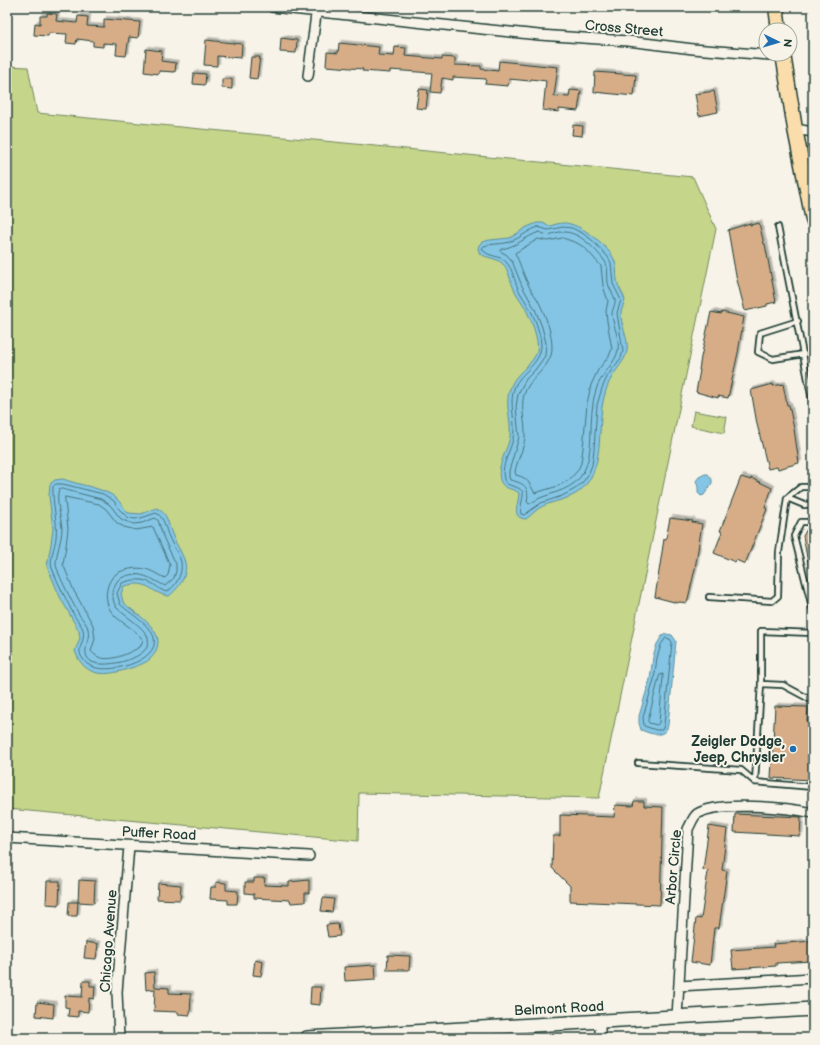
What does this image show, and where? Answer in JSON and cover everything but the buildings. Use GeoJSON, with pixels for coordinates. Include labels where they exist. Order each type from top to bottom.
{"type":"FeatureCollection","features":[{"type":"Feature","properties":{"kind":"main road"},"geometry":{"type":"LineString","coordinates":[[776,7],[778,22]]}},
{"type":"Feature","properties":{"kind":"main road"},"geometry":{"type":"LineString","coordinates":[[784,62],[795,130],[813,220]]}},
{"type":"Feature","properties":{"kind":"main road","name":"Belmont Road"},"geometry":{"type":"LineString","coordinates":[[307,1038],[813,1009]]}},
{"type":"Feature","properties":{"kind":"street","name":"Cross Street"},"geometry":{"type":"LineString","coordinates":[[272,7],[317,9],[539,35],[628,41],[692,49],[758,53]]}},
{"type":"Feature","properties":{"kind":"street"},"geometry":{"type":"LineString","coordinates":[[308,76],[317,9]]}},
{"type":"Feature","properties":{"kind":"street"},"geometry":{"type":"LineString","coordinates":[[795,130],[813,132]]}},
{"type":"Feature","properties":{"kind":"street","name":"Arbor Circle"},"geometry":{"type":"LineString","coordinates":[[677,1017],[688,829],[696,815],[704,810],[722,806],[798,810],[813,813]]}},
{"type":"Feature","properties":{"kind":"street","name":"Puffer Road"},"geometry":{"type":"LineString","coordinates":[[7,838],[309,856]]}},
{"type":"Feature","properties":{"kind":"street","name":"Chicago Avenue"},"geometry":{"type":"LineString","coordinates":[[119,1038],[117,992],[129,846]]}},
{"type":"Feature","properties":{"kind":"street"},"geometry":{"type":"LineString","coordinates":[[679,986],[813,978]]}},
{"type":"Feature","properties":{"kind":"street"},"geometry":{"type":"LineString","coordinates":[[600,1022],[600,1038]]}},
{"type":"Feature","properties":{"kind":"lane"},"geometry":{"type":"LineString","coordinates":[[778,227],[798,321],[813,405]]}},
{"type":"Feature","properties":{"kind":"lane"},"geometry":{"type":"LineString","coordinates":[[798,321],[760,333],[758,352],[773,359],[804,354]]}},
{"type":"Feature","properties":{"kind":"lane"},"geometry":{"type":"LineString","coordinates":[[709,597],[772,601],[778,596],[779,552],[787,498],[801,487],[813,487]]}},
{"type":"Feature","properties":{"kind":"lane"},"geometry":{"type":"LineString","coordinates":[[787,498],[804,505],[813,504]]}},
{"type":"Feature","properties":{"kind":"lane"},"geometry":{"type":"LineString","coordinates":[[813,522],[801,522],[794,536],[813,611]]}},
{"type":"Feature","properties":{"kind":"lane"},"geometry":{"type":"LineString","coordinates":[[755,782],[761,684],[761,631],[813,633]]}},
{"type":"Feature","properties":{"kind":"lane"},"geometry":{"type":"LineString","coordinates":[[761,684],[783,685],[813,701]]}},
{"type":"Feature","properties":{"kind":"lane"},"geometry":{"type":"LineString","coordinates":[[638,763],[741,770],[755,782],[813,786]]}},
{"type":"Feature","properties":{"kind":"green space"},"geometry":{"type":"Polygon","coordinates":[[[7,66],[28,67],[37,113],[693,177],[716,229],[599,798],[359,793],[358,841],[7,809],[7,66]]]}},
{"type":"Feature","properties":{"kind":"green space"},"geometry":{"type":"Polygon","coordinates":[[[694,411],[727,417],[724,433],[691,426],[694,411]]]}},
{"type":"Feature","properties":{"kind":"water"},"geometry":{"type":"Polygon","coordinates":[[[537,223],[552,226],[563,223],[577,227],[594,236],[612,256],[616,264],[619,288],[625,300],[621,317],[627,341],[627,351],[625,358],[607,387],[604,397],[599,449],[593,474],[577,493],[541,507],[526,519],[518,516],[517,513],[516,509],[519,493],[504,486],[499,475],[510,436],[508,396],[513,382],[533,359],[537,351],[537,340],[528,314],[515,291],[505,266],[498,260],[480,254],[478,249],[482,242],[510,238],[527,227],[537,223]]]}},
{"type":"Feature","properties":{"kind":"water"},"geometry":{"type":"Polygon","coordinates":[[[708,474],[712,480],[712,483],[704,495],[701,496],[698,493],[696,481],[699,477],[708,474]]]}},
{"type":"Feature","properties":{"kind":"water"},"geometry":{"type":"Polygon","coordinates":[[[63,479],[98,489],[111,495],[118,500],[128,513],[141,514],[157,508],[166,516],[173,537],[184,558],[186,567],[184,577],[169,596],[157,592],[145,585],[133,584],[124,586],[121,594],[123,602],[151,626],[157,636],[158,645],[152,657],[148,660],[122,671],[105,674],[98,673],[85,667],[79,660],[75,651],[80,638],[79,631],[60,597],[47,566],[53,529],[49,496],[50,484],[55,480],[63,479]]]}},
{"type":"Feature","properties":{"kind":"water"},"geometry":{"type":"Polygon","coordinates":[[[666,634],[672,635],[676,641],[668,725],[661,734],[653,734],[641,730],[639,716],[650,679],[653,657],[657,644],[662,636],[666,634]]]}},
{"type":"Feature","properties":{"kind":"place","name":"Zeigler Dodge, Jeep, Chrysler"},"geometry":{"type":"Point","coordinates":[793,749]}}]}
